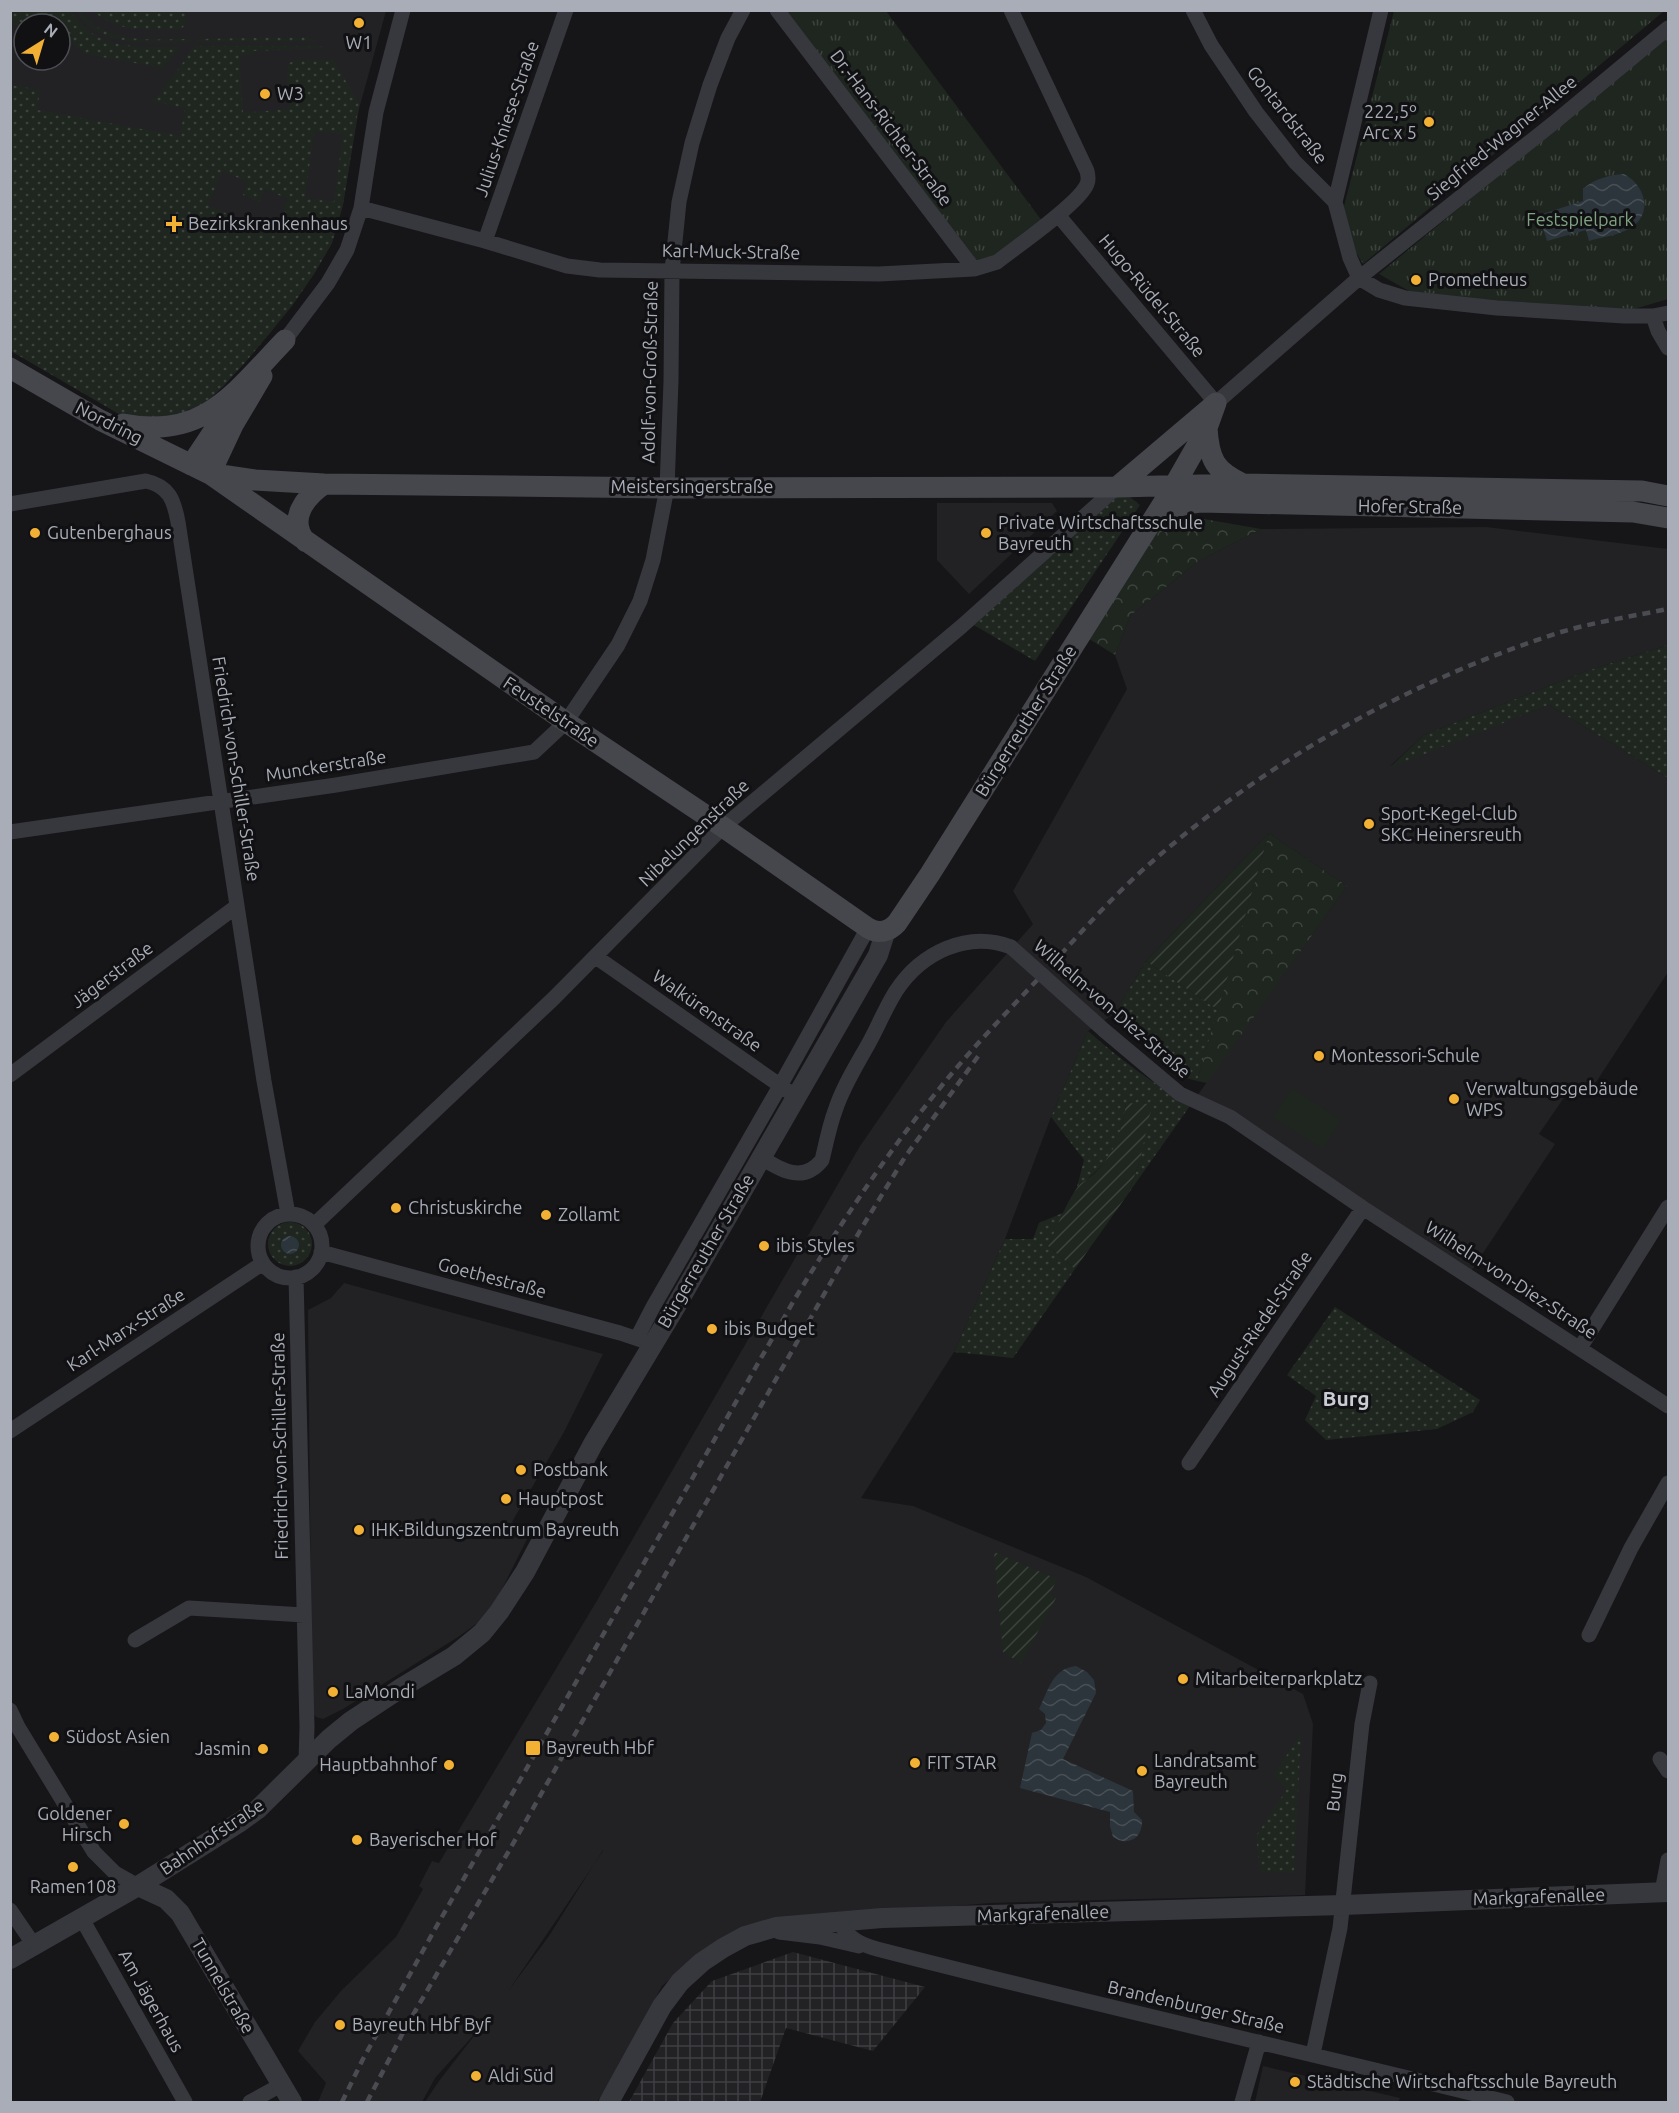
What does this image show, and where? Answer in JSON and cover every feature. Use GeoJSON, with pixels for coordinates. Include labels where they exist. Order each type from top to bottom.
{"type":"FeatureCollection","features":[{"type":"Feature","properties":{"kind":"main road"},"geometry":{"type":"LineString","coordinates":[[100,420],[141,428],[188,424],[219,405],[285,340]]}},
{"type":"Feature","properties":{"kind":"main road"},"geometry":{"type":"LineString","coordinates":[[201,469],[285,340]]}},
{"type":"Feature","properties":{"kind":"main road","name":"Nordring"},"geometry":{"type":"LineString","coordinates":[[10,368],[100,420],[201,469]]}},
{"type":"Feature","properties":{"kind":"main road"},"geometry":{"type":"LineString","coordinates":[[201,469],[249,377]]}},
{"type":"Feature","properties":{"kind":"main road"},"geometry":{"type":"LineString","coordinates":[[1117,487],[1216,403]]}},
{"type":"Feature","properties":{"kind":"main road","name":"Bürgerreuther Straße"},"geometry":{"type":"LineString","coordinates":[[884,927],[1155,518],[1207,428],[1216,403]]}},
{"type":"Feature","properties":{"kind":"main road"},"geometry":{"type":"LineString","coordinates":[[1207,428],[1211,458],[1228,477],[1243,484]]}},
{"type":"Feature","properties":{"kind":"main road"},"geometry":{"type":"LineString","coordinates":[[1175,437],[1187,450],[1188,462]]}},
{"type":"Feature","properties":{"kind":"main road","name":"Meistersingerstraße"},"geometry":{"type":"LineString","coordinates":[[201,469],[255,480],[324,484],[667,488],[1174,486]]}},
{"type":"Feature","properties":{"kind":"main road","name":"Feustelstraße"},"geometry":{"type":"LineString","coordinates":[[201,469],[566,722],[723,827],[884,927]]}},
{"type":"Feature","properties":{"kind":"main road"},"geometry":{"type":"LineString","coordinates":[[306,542],[299,526],[300,507],[312,492],[324,484]]}},
{"type":"Feature","properties":{"kind":"main road","name":"Hofer Straße"},"geometry":{"type":"LineString","coordinates":[[1174,486],[1243,484],[1641,492],[1668,496]]}},
{"type":"Feature","properties":{"kind":"main road","name":"Hofer Straße"},"geometry":{"type":"LineString","coordinates":[[1155,518],[1168,509],[1201,502],[1633,512],[1668,518]]}},
{"type":"Feature","properties":{"kind":"street"},"geometry":{"type":"LineString","coordinates":[[285,340],[328,283],[347,250],[361,208],[376,112],[403,10]]}},
{"type":"Feature","properties":{"kind":"street","name":"Julius-Kniese-Straße"},"geometry":{"type":"LineString","coordinates":[[485,241],[566,10]]}},
{"type":"Feature","properties":{"kind":"street","name":"Adolf-von-Groß-Straße"},"geometry":{"type":"LineString","coordinates":[[566,722],[618,645],[640,601],[653,560],[667,488],[672,271],[679,202],[692,143],[710,86],[728,38],[743,10]]}},
{"type":"Feature","properties":{"kind":"street","name":"Dr.-Hans-Richter-Straße"},"geometry":{"type":"LineString","coordinates":[[777,10],[974,269]]}},
{"type":"Feature","properties":{"kind":"street","name":"Karl-Muck-Straße"},"geometry":{"type":"LineString","coordinates":[[361,208],[485,241],[567,266],[600,270],[879,274],[974,269],[997,262],[1058,215],[1083,192],[1088,183],[1087,171],[1011,10]]}},
{"type":"Feature","properties":{"kind":"street","name":"Gontardstraße"},"geometry":{"type":"LineString","coordinates":[[1193,10],[1211,45],[1256,112],[1295,162],[1335,202]]}},
{"type":"Feature","properties":{"kind":"street"},"geometry":{"type":"LineString","coordinates":[[1381,10],[1335,202],[1350,258],[1359,278],[1379,290],[1405,298],[1497,308],[1624,316],[1661,314],[1661,337],[1668,348]]}},
{"type":"Feature","properties":{"kind":"street","name":"Siegfried-Wagner-Allee"},"geometry":{"type":"LineString","coordinates":[[1359,278],[1668,28]]}},
{"type":"Feature","properties":{"kind":"street","name":"Hugo-Rüdel-Straße"},"geometry":{"type":"LineString","coordinates":[[1058,215],[1216,403]]}},
{"type":"Feature","properties":{"kind":"street"},"geometry":{"type":"LineString","coordinates":[[1216,403],[1359,278]]}},
{"type":"Feature","properties":{"kind":"street","name":"Friedrich-von-Schiller-Straße"},"geometry":{"type":"LineString","coordinates":[[10,504],[139,482],[156,484],[169,492],[177,515],[264,1081],[288,1214]]}},
{"type":"Feature","properties":{"kind":"street","name":"Nibelungenstraße"},"geometry":{"type":"LineString","coordinates":[[314,1225],[596,957],[723,827],[962,626],[1117,487]]}},
{"type":"Feature","properties":{"kind":"street","name":"Munckerstraße"},"geometry":{"type":"LineString","coordinates":[[10,832],[336,785],[534,752],[566,722]]}},
{"type":"Feature","properties":{"kind":"street","name":"Jägerstraße"},"geometry":{"type":"LineString","coordinates":[[10,1075],[237,906]]}},
{"type":"Feature","properties":{"kind":"street","name":"Bürgerreuther Straße"},"geometry":{"type":"LineString","coordinates":[[645,1341],[653,1306],[788,1091],[878,955],[884,927]]}},
{"type":"Feature","properties":{"kind":"street","name":"Wilhelm-von-Diez-Straße"},"geometry":{"type":"LineString","coordinates":[[760,1157],[788,1172],[806,1173],[817,1166],[822,1160],[840,1098],[896,990],[936,952],[969,941],[985,940],[1011,947],[1180,1094],[1230,1117],[1363,1208],[1668,1406]]}},
{"type":"Feature","properties":{"kind":"street","name":"Walkürenstraße"},"geometry":{"type":"LineString","coordinates":[[596,957],[788,1091]]}},
{"type":"Feature","properties":{"kind":"street","name":"Bürgerreuther Straße"},"geometry":{"type":"LineString","coordinates":[[525,1572],[645,1341],[760,1157],[788,1091]]}},
{"type":"Feature","properties":{"kind":"street"},"geometry":{"type":"LineString","coordinates":[[1580,1348],[1668,1207]]}},
{"type":"Feature","properties":{"kind":"street","name":"August-Riedel-Straße"},"geometry":{"type":"LineString","coordinates":[[1189,1463],[1363,1208]]}},
{"type":"Feature","properties":{"kind":"street"},"geometry":{"type":"LineString","coordinates":[[288,1214],[304,1217],[314,1225],[320,1236],[321,1252],[314,1267],[307,1273],[296,1277],[283,1277],[275,1274],[263,1263],[258,1248],[261,1231],[272,1219],[288,1214]]}},
{"type":"Feature","properties":{"kind":"street","name":"Goethestraße"},"geometry":{"type":"LineString","coordinates":[[321,1252],[645,1341]]}},
{"type":"Feature","properties":{"kind":"street","name":"Karl-Marx-Straße"},"geometry":{"type":"LineString","coordinates":[[10,1431],[263,1263]]}},
{"type":"Feature","properties":{"kind":"street","name":"Friedrich-von-Schiller-Straße"},"geometry":{"type":"LineString","coordinates":[[296,1277],[306,1761]]}},
{"type":"Feature","properties":{"kind":"street"},"geometry":{"type":"LineString","coordinates":[[1589,1635],[1631,1548],[1668,1483]]}},
{"type":"Feature","properties":{"kind":"street","name":"Bahnhofstraße"},"geometry":{"type":"LineString","coordinates":[[10,1959],[138,1886],[258,1809],[306,1761],[351,1721],[454,1656],[482,1633],[525,1572]]}},
{"type":"Feature","properties":{"kind":"street"},"geometry":{"type":"LineString","coordinates":[[135,1640],[189,1608],[304,1615]]}},
{"type":"Feature","properties":{"kind":"street","name":"Burg"},"geometry":{"type":"LineString","coordinates":[[1343,1905],[1362,1724],[1370,1683]]}},
{"type":"Feature","properties":{"kind":"street"},"geometry":{"type":"LineString","coordinates":[[10,1710],[14,1729],[94,1852],[115,1873],[138,1886]]}},
{"type":"Feature","properties":{"kind":"street","name":"Markgrafenallee"},"geometry":{"type":"LineString","coordinates":[[753,1933],[776,1927],[882,1918],[1343,1905],[1665,1892],[1668,1860]]}},
{"type":"Feature","properties":{"kind":"street","name":"Tunnelstraße"},"geometry":{"type":"LineString","coordinates":[[138,1886],[166,1899],[180,1913],[292,2103]]}},
{"type":"Feature","properties":{"kind":"street"},"geometry":{"type":"LineString","coordinates":[[1313,2054],[1343,1905]]}},
{"type":"Feature","properties":{"kind":"street"},"geometry":{"type":"LineString","coordinates":[[10,1910],[34,1945]]}},
{"type":"Feature","properties":{"kind":"street","name":"Am Jägerhaus"},"geometry":{"type":"LineString","coordinates":[[82,1919],[185,2103]]}},
{"type":"Feature","properties":{"kind":"street","name":"Brandenburger Straße"},"geometry":{"type":"LineString","coordinates":[[838,1922],[855,1941],[877,1949]]}},
{"type":"Feature","properties":{"kind":"street"},"geometry":{"type":"LineString","coordinates":[[609,2103],[672,1992],[702,1962],[753,1933]]}},
{"type":"Feature","properties":{"kind":"street","name":"Brandenburger Straße"},"geometry":{"type":"LineString","coordinates":[[753,1933],[820,1937],[877,1949],[1028,1988],[1313,2054],[1507,2103]]}},
{"type":"Feature","properties":{"kind":"street"},"geometry":{"type":"LineString","coordinates":[[1242,2103],[1258,2042]]}},
{"type":"Feature","properties":{"kind":"street"},"geometry":{"type":"LineString","coordinates":[[250,2103],[281,2085]]}},
{"type":"Feature","properties":{"kind":"shaded area","name":"Bezirkskrankenhaus"},"geometry":{"type":"Polygon","coordinates":[[[11,11],[386,11],[359,109],[343,205],[332,243],[314,274],[271,332],[223,387],[201,406],[187,410],[185,413],[126,418],[11,351],[11,11]]]}},
{"type":"Feature","properties":{"kind":"shaded area","name":"Private Wirtschaftsschule Bayreuth"},"geometry":{"type":"Polygon","coordinates":[[[937,503],[1052,503],[1057,511],[969,594],[937,560],[937,503]]]}},
{"type":"Feature","properties":{"kind":"shaded area"},"geometry":{"type":"Polygon","coordinates":[[[1486,527],[1668,549],[1668,645],[1587,671],[1424,735],[1390,766],[1549,705],[1668,778],[1668,972],[1587,1096],[1572,1086],[1539,1134],[1555,1144],[1468,1276],[1229,1120],[1192,1103],[1347,886],[1269,833],[1146,961],[1114,1014],[1088,1031],[1051,1117],[1005,1239],[954,1352],[861,1498],[913,1506],[1086,1577],[1303,1694],[1313,1724],[1305,1895],[990,1903],[777,1921],[703,1951],[662,1986],[617,2071],[597,2102],[425,2102],[481,2027],[435,2078],[422,2102],[318,2102],[326,2083],[298,2051],[315,2022],[341,1991],[396,1937],[423,1889],[419,1886],[432,1861],[439,1863],[595,1604],[860,1146],[946,1022],[1033,924],[1013,891],[1127,689],[1115,655],[1130,616],[1197,562],[1261,529],[1486,527]],[[594,1864],[509,1990],[549,1936],[594,1864]]]}},
{"type":"Feature","properties":{"kind":"shaded area"},"geometry":{"type":"Polygon","coordinates":[[[344,1283],[603,1354],[564,1432],[512,1522],[530,1533],[493,1607],[482,1620],[458,1637],[343,1709],[323,1719],[316,1717],[312,1712],[308,1310],[331,1298],[344,1283]]]}},
{"type":"Feature","properties":{"kind":"shaded area"},"geometry":{"type":"Polygon","coordinates":[[[793,1952],[925,1987],[873,2051],[786,2028],[760,2102],[629,2102],[673,2023],[712,1981],[793,1952]]]}},
{"type":"Feature","properties":{"kind":"shaded area","name":"Städtische Wirtschaftsschule Bayreuth"},"geometry":{"type":"Polygon","coordinates":[[[1263,2066],[1400,2098],[1398,2102],[1255,2102],[1263,2066]]]}},
{"type":"Feature","properties":{"kind":"green space"},"geometry":{"type":"Polygon","coordinates":[[[10,11],[72,12],[12,12],[11,24],[10,11]]]}},
{"type":"Feature","properties":{"kind":"green space"},"geometry":{"type":"Polygon","coordinates":[[[76,11],[80,11],[103,30],[116,35],[146,39],[191,39],[189,42],[143,42],[112,38],[86,23],[76,11]]]}},
{"type":"Feature","properties":{"kind":"green space"},"geometry":{"type":"Polygon","coordinates":[[[93,11],[185,11],[185,25],[181,29],[135,29],[114,24],[93,11]]]}},
{"type":"Feature","properties":{"kind":"green space"},"geometry":{"type":"Polygon","coordinates":[[[778,11],[886,11],[1045,225],[974,269],[778,11]]]}},
{"type":"Feature","properties":{"kind":"green space"},"geometry":{"type":"Polygon","coordinates":[[[1394,11],[1664,11],[1363,264],[1347,238],[1342,214],[1394,11]]]}},
{"type":"Feature","properties":{"kind":"green space"},"geometry":{"type":"Polygon","coordinates":[[[72,12],[92,34],[105,40],[134,46],[180,47],[162,68],[86,54],[72,43],[72,12]]]}},
{"type":"Feature","properties":{"kind":"green space","name":"Festspielpark"},"geometry":{"type":"Polygon","coordinates":[[[1668,36],[1668,299],[1634,309],[1536,306],[1409,291],[1379,274],[1668,36]]]}},
{"type":"Feature","properties":{"kind":"green space"},"geometry":{"type":"Polygon","coordinates":[[[306,37],[316,41],[194,42],[199,39],[306,37]]]}},
{"type":"Feature","properties":{"kind":"green space","name":"Bezirkskrankenhaus"},"geometry":{"type":"Polygon","coordinates":[[[195,46],[321,46],[325,48],[253,51],[253,54],[239,56],[243,113],[289,109],[288,64],[295,60],[333,60],[359,103],[343,205],[332,243],[292,306],[244,364],[211,398],[201,406],[187,410],[185,418],[126,418],[11,351],[11,85],[40,90],[37,110],[180,136],[185,108],[151,101],[161,93],[195,46]],[[314,131],[305,198],[334,202],[343,134],[314,131]],[[222,171],[208,205],[234,217],[231,224],[247,231],[251,223],[274,233],[288,199],[265,189],[259,202],[243,195],[248,182],[222,171]]]}},
{"type":"Feature","properties":{"kind":"green space"},"geometry":{"type":"Polygon","coordinates":[[[1120,489],[1140,505],[1035,661],[974,625],[1120,489]]]}},
{"type":"Feature","properties":{"kind":"green space"},"geometry":{"type":"Polygon","coordinates":[[[1187,516],[1261,529],[1197,562],[1130,616],[1115,655],[1086,637],[1152,532],[1187,516]]]}},
{"type":"Feature","properties":{"kind":"green space"},"geometry":{"type":"Polygon","coordinates":[[[1668,645],[1668,778],[1549,705],[1389,768],[1424,735],[1587,671],[1668,645]]]}},
{"type":"Feature","properties":{"kind":"green space"},"geometry":{"type":"Polygon","coordinates":[[[1269,833],[1347,886],[1207,1083],[1197,1081],[1269,833]]]}},
{"type":"Feature","properties":{"kind":"green space"},"geometry":{"type":"Polygon","coordinates":[[[1269,833],[1218,1010],[1146,961],[1269,833]]]}},
{"type":"Feature","properties":{"kind":"green space"},"geometry":{"type":"Polygon","coordinates":[[[1146,961],[1218,1010],[1197,1081],[1183,1077],[1114,1014],[1146,961]]]}},
{"type":"Feature","properties":{"kind":"green space"},"geometry":{"type":"Polygon","coordinates":[[[1088,1031],[1112,1052],[1164,1089],[1192,1103],[1128,1194],[1140,1160],[1126,1103],[1121,1130],[1112,1151],[1106,1161],[1077,1187],[1084,1160],[1051,1117],[1088,1031]]]}},
{"type":"Feature","properties":{"kind":"green space"},"geometry":{"type":"Polygon","coordinates":[[[1292,1088],[1341,1120],[1323,1149],[1273,1117],[1292,1088]]]}},
{"type":"Feature","properties":{"kind":"green space"},"geometry":{"type":"Polygon","coordinates":[[[1126,1103],[1152,1104],[1140,1160],[1128,1194],[1075,1269],[1048,1246],[1077,1188],[1095,1173],[1113,1149],[1120,1132],[1126,1103]]]}},
{"type":"Feature","properties":{"kind":"green space"},"geometry":{"type":"Polygon","coordinates":[[[1065,1212],[1048,1246],[1075,1269],[1013,1358],[954,1352],[1005,1239],[1033,1239],[1039,1223],[1065,1212]]]}},
{"type":"Feature","properties":{"kind":"green space"},"geometry":{"type":"Polygon","coordinates":[[[290,1222],[305,1229],[312,1244],[305,1259],[290,1266],[275,1259],[268,1244],[275,1229],[290,1222]]]}},
{"type":"Feature","properties":{"kind":"green space"},"geometry":{"type":"Polygon","coordinates":[[[1335,1307],[1480,1400],[1473,1412],[1437,1429],[1326,1440],[1305,1420],[1316,1396],[1287,1375],[1335,1307]]]}},
{"type":"Feature","properties":{"kind":"green space"},"geometry":{"type":"Polygon","coordinates":[[[994,1552],[1057,1579],[1050,1594],[1056,1598],[1021,1663],[1003,1652],[994,1552]]]}},
{"type":"Feature","properties":{"kind":"green space"},"geometry":{"type":"Polygon","coordinates":[[[1301,1733],[1294,1873],[1260,1871],[1256,1836],[1287,1789],[1274,1775],[1301,1733]]]}},
{"type":"Feature","properties":{"kind":"water"},"geometry":{"type":"Polygon","coordinates":[[[1624,174],[1637,185],[1644,200],[1642,215],[1637,222],[1621,232],[1589,241],[1586,230],[1547,241],[1539,215],[1583,201],[1583,189],[1587,186],[1602,178],[1624,174]]]}},
{"type":"Feature","properties":{"kind":"water"},"geometry":{"type":"Polygon","coordinates":[[[290,1236],[296,1239],[299,1245],[296,1251],[290,1254],[284,1251],[281,1245],[284,1239],[290,1236]]]}},
{"type":"Feature","properties":{"kind":"water"},"geometry":{"type":"Polygon","coordinates":[[[1076,1666],[1087,1672],[1094,1680],[1096,1693],[1063,1759],[1133,1791],[1134,1812],[1142,1820],[1142,1826],[1137,1836],[1129,1841],[1113,1837],[1110,1812],[1020,1788],[1032,1733],[1041,1730],[1046,1723],[1045,1714],[1039,1709],[1049,1687],[1062,1671],[1076,1666]]]}},
{"type":"Feature","properties":{"kind":"railway"},"geometry":{"type":"LineString","coordinates":[[342,2102],[363,2059],[435,1929],[793,1302],[883,1163],[923,1109],[967,1056],[1096,916],[1139,873],[1200,823],[1296,755],[1398,698],[1506,651],[1574,628],[1668,609]]}},
{"type":"Feature","properties":{"kind":"railway"},"geometry":{"type":"LineString","coordinates":[[367,2102],[407,2025],[510,1849],[861,1229],[905,1157],[979,1055]]}},
{"type":"Feature","properties":{"kind":"place","name":"W1"},"geometry":{"type":"Point","coordinates":[359,23]}},
{"type":"Feature","properties":{"kind":"place","name":"W3"},"geometry":{"type":"Point","coordinates":[265,94]}},
{"type":"Feature","properties":{"kind":"place","name":"222,5º Arc x 5"},"geometry":{"type":"Point","coordinates":[1429,122]}},
{"type":"Feature","properties":{"kind":"place","name":"Bezirkskrankenhaus"},"geometry":{"type":"Point","coordinates":[174,224]}},
{"type":"Feature","properties":{"kind":"place","name":"Prometheus"},"geometry":{"type":"Point","coordinates":[1416,280]}},
{"type":"Feature","properties":{"kind":"place","name":"Gutenberghaus"},"geometry":{"type":"Point","coordinates":[35,533]}},
{"type":"Feature","properties":{"kind":"place","name":"Private Wirtschaftsschule Bayreuth"},"geometry":{"type":"Point","coordinates":[986,533]}},
{"type":"Feature","properties":{"kind":"place","name":"Sport-Kegel-Club SKC Heinersreuth"},"geometry":{"type":"Point","coordinates":[1369,824]}},
{"type":"Feature","properties":{"kind":"place","name":"Montessori-Schule"},"geometry":{"type":"Point","coordinates":[1319,1056]}},
{"type":"Feature","properties":{"kind":"place","name":"Verwaltungsgebäude WPS"},"geometry":{"type":"Point","coordinates":[1454,1099]}},
{"type":"Feature","properties":{"kind":"place","name":"Christuskirche"},"geometry":{"type":"Point","coordinates":[396,1208]}},
{"type":"Feature","properties":{"kind":"place","name":"Zollamt"},"geometry":{"type":"Point","coordinates":[546,1215]}},
{"type":"Feature","properties":{"kind":"place","name":"ibis Styles"},"geometry":{"type":"Point","coordinates":[764,1246]}},
{"type":"Feature","properties":{"kind":"place","name":"ibis Budget"},"geometry":{"type":"Point","coordinates":[712,1329]}},
{"type":"Feature","properties":{"kind":"place","name":"Postbank"},"geometry":{"type":"Point","coordinates":[521,1470]}},
{"type":"Feature","properties":{"kind":"place","name":"Hauptpost"},"geometry":{"type":"Point","coordinates":[506,1499]}},
{"type":"Feature","properties":{"kind":"place","name":"IHK-Bildungszentrum Bayreuth"},"geometry":{"type":"Point","coordinates":[359,1530]}},
{"type":"Feature","properties":{"kind":"place","name":"Mitarbeiterparkplatz"},"geometry":{"type":"Point","coordinates":[1183,1679]}},
{"type":"Feature","properties":{"kind":"place","name":"LaMondi"},"geometry":{"type":"Point","coordinates":[333,1692]}},
{"type":"Feature","properties":{"kind":"place","name":"Südost Asien"},"geometry":{"type":"Point","coordinates":[54,1737]}},
{"type":"Feature","properties":{"kind":"place","name":"Bayreuth Hbf"},"geometry":{"type":"Point","coordinates":[533,1748]}},
{"type":"Feature","properties":{"kind":"place","name":"Jasmin"},"geometry":{"type":"Point","coordinates":[263,1749]}},
{"type":"Feature","properties":{"kind":"place","name":"FIT STAR"},"geometry":{"type":"Point","coordinates":[915,1763]}},
{"type":"Feature","properties":{"kind":"place","name":"Hauptbahnhof"},"geometry":{"type":"Point","coordinates":[449,1765]}},
{"type":"Feature","properties":{"kind":"place","name":"Landratsamt Bayreuth"},"geometry":{"type":"Point","coordinates":[1142,1771]}},
{"type":"Feature","properties":{"kind":"place","name":"Goldener Hirsch"},"geometry":{"type":"Point","coordinates":[124,1824]}},
{"type":"Feature","properties":{"kind":"place","name":"Bayerischer Hof"},"geometry":{"type":"Point","coordinates":[357,1840]}},
{"type":"Feature","properties":{"kind":"place","name":"Ramen108"},"geometry":{"type":"Point","coordinates":[73,1867]}},
{"type":"Feature","properties":{"kind":"place","name":"Bayreuth Hbf Byf"},"geometry":{"type":"Point","coordinates":[340,2025]}},
{"type":"Feature","properties":{"kind":"place","name":"Aldi Süd"},"geometry":{"type":"Point","coordinates":[476,2076]}},
{"type":"Feature","properties":{"kind":"place","name":"Städtische Wirtschaftsschule Bayreuth"},"geometry":{"type":"Point","coordinates":[1295,2082]}},
{"type":"Feature","properties":{"kind":"district","name":"Burg"},"geometry":{"type":"Point","coordinates":[1346,1399]}}]}
